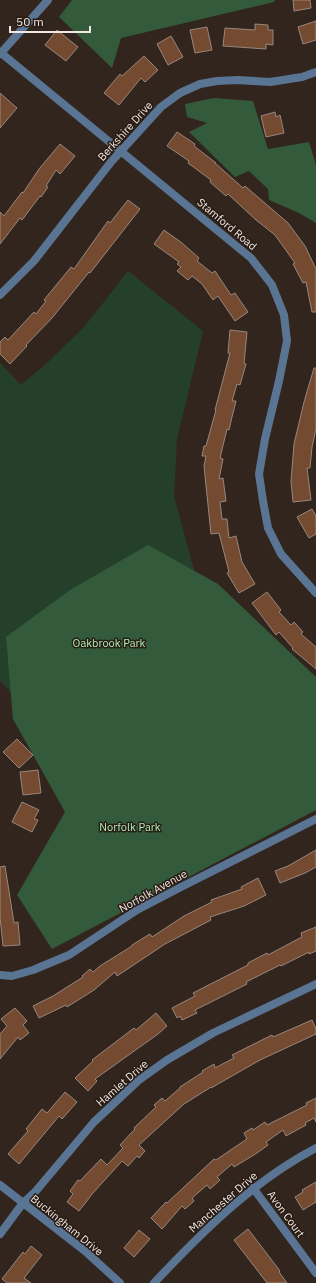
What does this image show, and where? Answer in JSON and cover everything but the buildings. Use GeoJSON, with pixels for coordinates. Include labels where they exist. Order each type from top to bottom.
{"type":"FeatureCollection","features":[{"type":"Feature","properties":{"kind":"street"},"geometry":{"type":"LineString","coordinates":[[0,53],[48,0]]}},
{"type":"Feature","properties":{"kind":"street","name":"Stamford Road"},"geometry":{"type":"LineString","coordinates":[[0,53],[121,152],[205,218],[251,258],[272,285],[284,315],[287,340],[265,439],[260,474],[263,501],[268,528],[280,554],[316,593]]}},
{"type":"Feature","properties":{"kind":"street","name":"Berkshire Drive"},"geometry":{"type":"LineString","coordinates":[[0,294],[34,261],[111,162],[161,107],[180,93],[200,84],[217,81],[238,80],[270,82],[302,77],[316,72]]}},
{"type":"Feature","properties":{"kind":"street","name":"Norfolk Avenue"},"geometry":{"type":"LineString","coordinates":[[0,975],[12,976],[33,970],[69,955],[137,910],[316,819]]}},
{"type":"Feature","properties":{"kind":"street","name":"Hamlet Drive"},"geometry":{"type":"LineString","coordinates":[[0,1234],[23,1203],[35,1192],[94,1122],[139,1080],[167,1060],[213,1033],[316,984]]}},
{"type":"Feature","properties":{"kind":"street","name":"Manchester Drive"},"geometry":{"type":"LineString","coordinates":[[154,1283],[219,1217],[254,1188],[288,1163],[316,1148]]}},
{"type":"Feature","properties":{"kind":"street","name":"Buckingham Drive"},"geometry":{"type":"LineString","coordinates":[[0,1185],[85,1251],[120,1283]]}},
{"type":"Feature","properties":{"kind":"street","name":"Avon Court"},"geometry":{"type":"LineString","coordinates":[[254,1188],[316,1273]]}},
{"type":"Feature","properties":{"kind":"green space"},"geometry":{"type":"Polygon","coordinates":[[[72,0],[275,0],[274,2],[121,38],[112,68],[59,17],[72,0]]]}},
{"type":"Feature","properties":{"kind":"green space"},"geometry":{"type":"Polygon","coordinates":[[[214,98],[253,101],[268,149],[309,142],[316,165],[316,223],[299,213],[269,200],[268,189],[249,171],[235,177],[189,132],[207,123],[187,117],[185,104],[214,98]]]}},
{"type":"Feature","properties":{"kind":"green space","name":"Oakbrook Park"},"geometry":{"type":"Polygon","coordinates":[[[128,271],[203,331],[177,439],[174,496],[198,585],[70,813],[12,694],[0,681],[0,363],[21,385],[46,364],[85,326],[128,271]]]}},
{"type":"Feature","properties":{"kind":"green space","name":"Norfolk Park"},"geometry":{"type":"Polygon","coordinates":[[[148,545],[218,584],[316,677],[316,810],[52,949],[17,895],[65,812],[13,719],[6,637],[70,590],[148,545]]]}}]}
